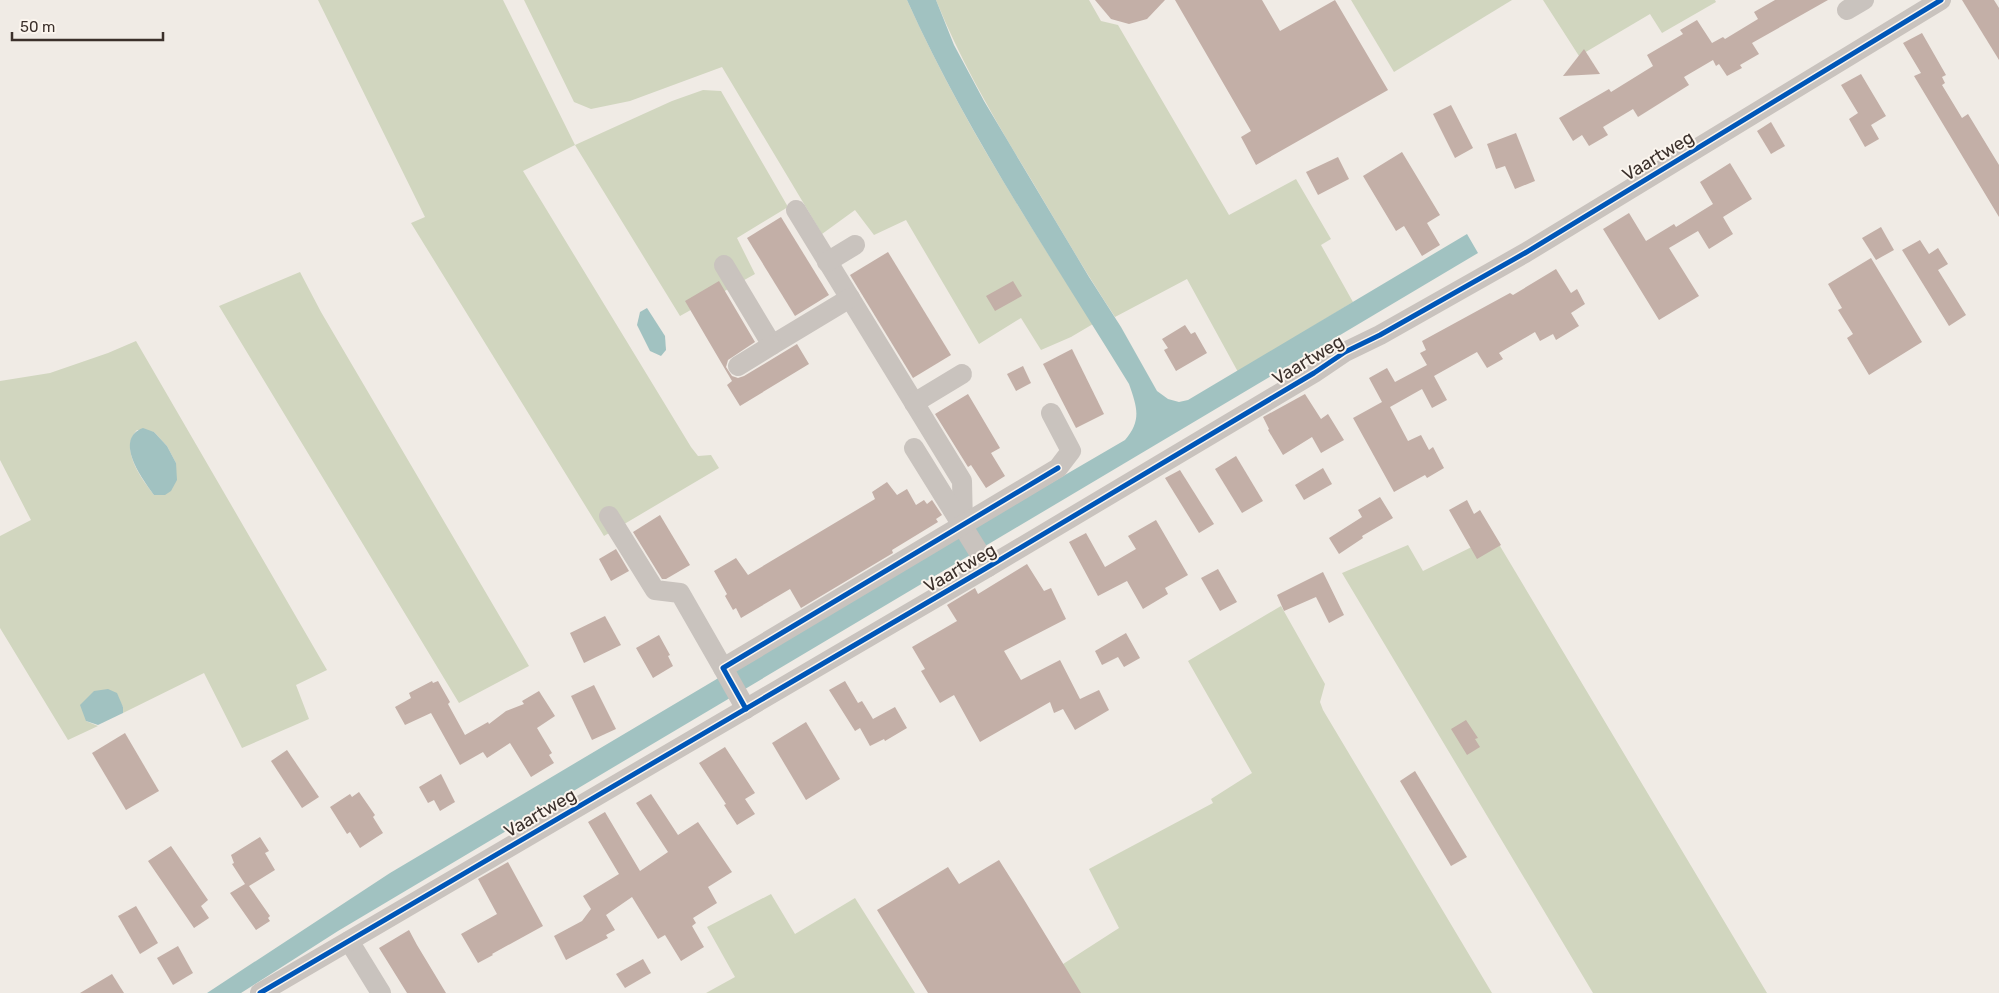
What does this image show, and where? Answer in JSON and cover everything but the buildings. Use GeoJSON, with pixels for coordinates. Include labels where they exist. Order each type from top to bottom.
{"type":"FeatureCollection","features":[{"type":"Feature","properties":{"kind":"street","name":"Vaartweg"},"geometry":{"type":"LineString","coordinates":[[260,993],[742,701],[988,567],[1314,373],[1345,352],[1380,335],[1525,254],[1936,1]]}},
{"type":"Feature","properties":{"kind":"street"},"geometry":{"type":"LineString","coordinates":[[796,210],[962,481],[970,538]]}},
{"type":"Feature","properties":{"kind":"street"},"geometry":{"type":"LineString","coordinates":[[827,262],[855,245]]}},
{"type":"Feature","properties":{"kind":"street"},"geometry":{"type":"LineString","coordinates":[[724,266],[772,345]]}},
{"type":"Feature","properties":{"kind":"street"},"geometry":{"type":"LineString","coordinates":[[738,366],[850,298]]}},
{"type":"Feature","properties":{"kind":"street"},"geometry":{"type":"LineString","coordinates":[[914,403],[962,374]]}},
{"type":"Feature","properties":{"kind":"street","name":"Vaartweg"},"geometry":{"type":"LineString","coordinates":[[724,671],[970,538],[1058,468],[1071,451],[1051,412]]}},
{"type":"Feature","properties":{"kind":"street"},"geometry":{"type":"LineString","coordinates":[[914,448],[970,538]]}},
{"type":"Feature","properties":{"kind":"street"},"geometry":{"type":"LineString","coordinates":[[609,516],[655,590],[680,593],[742,701]]}},
{"type":"Feature","properties":{"kind":"street","name":"Vaartweg"},"geometry":{"type":"LineString","coordinates":[[970,538],[988,567]]}},
{"type":"Feature","properties":{"kind":"street"},"geometry":{"type":"LineString","coordinates":[[348,941],[381,993]]}},
{"type":"Feature","properties":{"kind":"green space"},"geometry":{"type":"Polygon","coordinates":[[[318,0],[503,0],[575,145],[523,171],[691,447],[698,456],[711,455],[719,468],[604,536],[411,223],[425,217],[318,0]]]}},
{"type":"Feature","properties":{"kind":"green space"},"geometry":{"type":"Polygon","coordinates":[[[524,0],[907,0],[948,84],[994,166],[1093,324],[1071,337],[1041,350],[1021,318],[979,344],[906,220],[874,235],[855,210],[822,234],[722,67],[630,101],[591,109],[574,102],[524,0]]]}},
{"type":"Feature","properties":{"kind":"green space"},"geometry":{"type":"Polygon","coordinates":[[[936,0],[1089,0],[1101,21],[1118,25],[1229,215],[1296,179],[1331,239],[1321,245],[1353,302],[1238,372],[1187,279],[1115,317],[993,115],[968,70],[936,0]]]}},
{"type":"Feature","properties":{"kind":"green space"},"geometry":{"type":"Polygon","coordinates":[[[1351,0],[1512,0],[1394,72],[1351,0]]]}},
{"type":"Feature","properties":{"kind":"green space"},"geometry":{"type":"Polygon","coordinates":[[[1543,0],[1715,0],[1716,2],[1662,33],[1650,14],[1579,56],[1543,0]]]}},
{"type":"Feature","properties":{"kind":"green space"},"geometry":{"type":"Polygon","coordinates":[[[703,90],[721,91],[788,207],[737,238],[755,274],[680,316],[575,145],[672,101],[703,90]]]}},
{"type":"Feature","properties":{"kind":"green space"},"geometry":{"type":"Polygon","coordinates":[[[300,272],[321,312],[529,666],[459,703],[219,306],[300,272]]]}},
{"type":"Feature","properties":{"kind":"green space"},"geometry":{"type":"Polygon","coordinates":[[[136,341],[327,670],[296,685],[309,719],[242,748],[204,673],[123,713],[123,706],[86,721],[98,726],[68,740],[0,628],[0,536],[31,520],[0,460],[0,381],[50,373],[136,341]],[[137,430],[130,446],[138,472],[154,495],[176,463],[167,446],[154,432],[137,430]]]}},
{"type":"Feature","properties":{"kind":"green space"},"geometry":{"type":"Polygon","coordinates":[[[1494,536],[1767,993],[1593,993],[1342,573],[1408,545],[1423,571],[1494,536]]]}},
{"type":"Feature","properties":{"kind":"green space"},"geometry":{"type":"Polygon","coordinates":[[[1281,606],[1325,684],[1320,702],[1323,710],[1492,993],[1077,993],[1060,966],[1119,928],[1089,869],[1213,803],[1211,799],[1252,773],[1188,661],[1281,606]]]}},
{"type":"Feature","properties":{"kind":"green space"},"geometry":{"type":"Polygon","coordinates":[[[771,894],[795,934],[855,898],[915,993],[706,993],[735,977],[707,927],[771,894]]]}},
{"type":"Feature","properties":{"kind":"water"},"geometry":{"type":"Polygon","coordinates":[[[907,0],[936,0],[954,45],[984,101],[1121,327],[1157,391],[1168,399],[1179,402],[1188,400],[1467,234],[1478,253],[338,931],[241,993],[207,993],[390,873],[784,639],[1125,440],[1130,433],[1136,420],[1136,407],[1129,384],[984,148],[957,100],[907,0]]]}},
{"type":"Feature","properties":{"kind":"water"},"geometry":{"type":"Polygon","coordinates":[[[647,308],[665,336],[666,350],[661,356],[650,351],[637,325],[640,312],[647,308]]]}},
{"type":"Feature","properties":{"kind":"water"},"geometry":{"type":"Polygon","coordinates":[[[143,428],[154,432],[167,446],[176,463],[177,480],[171,491],[165,495],[154,495],[137,470],[133,460],[130,441],[134,433],[143,428]]]}},
{"type":"Feature","properties":{"kind":"water"},"geometry":{"type":"Polygon","coordinates":[[[108,689],[117,693],[123,707],[123,713],[98,725],[86,721],[80,705],[94,691],[108,689]]]}},
{"type":"Feature","properties":{"kind":"cycle path"},"geometry":{"type":"LineString","coordinates":[[260,993],[988,567],[1314,373],[1345,352],[1380,335],[1525,253],[1941,0]]}},
{"type":"Feature","properties":{"kind":"cycle path"},"geometry":{"type":"LineString","coordinates":[[746,709],[723,668],[1058,468]]}}]}
